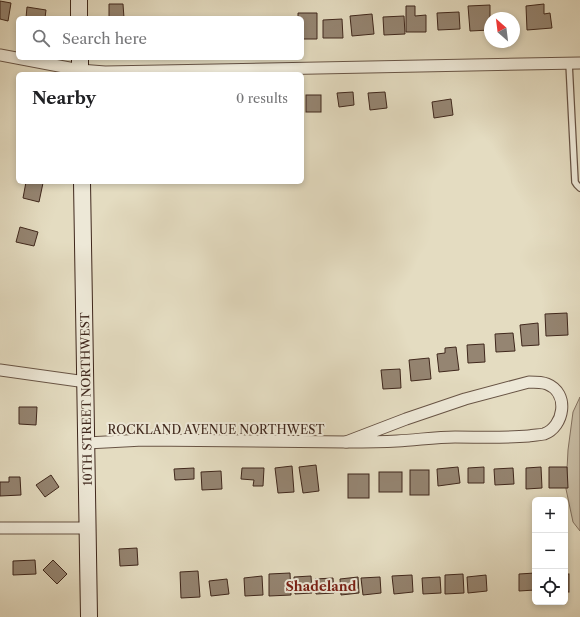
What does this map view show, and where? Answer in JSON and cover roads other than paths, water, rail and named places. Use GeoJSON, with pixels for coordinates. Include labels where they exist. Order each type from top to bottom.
{"type":"FeatureCollection","features":[{"type":"Feature","properties":{"kind":"main road"},"geometry":{"type":"LineString","coordinates":[[79,0],[80,16]]}},
{"type":"Feature","properties":{"kind":"main road","name":"10TH STREET NORTHWEST"},"geometry":{"type":"LineString","coordinates":[[82,184],[89,617]]}},
{"type":"Feature","properties":{"kind":"street"},"geometry":{"type":"LineString","coordinates":[[0,54],[16,57]]}},
{"type":"Feature","properties":{"kind":"street"},"geometry":{"type":"LineString","coordinates":[[37,60],[113,72],[575,63]]}},
{"type":"Feature","properties":{"kind":"street"},"geometry":{"type":"LineString","coordinates":[[0,370],[86,382]]}},
{"type":"Feature","properties":{"kind":"street","name":"ROCKLAND AVENUE NORTHWEST"},"geometry":{"type":"LineString","coordinates":[[87,443],[143,440],[346,442],[398,441],[453,437],[519,437],[542,434],[551,431],[557,425],[561,415],[562,404],[560,396],[555,389],[547,384],[529,382],[465,399],[406,419],[346,442]]}},
{"type":"Feature","properties":{"kind":"street"},"geometry":{"type":"LineString","coordinates":[[0,528],[88,528]]}},
{"type":"Feature","properties":{"kind":"lane"},"geometry":{"type":"LineString","coordinates":[[575,63],[575,182],[580,188]]}},
{"type":"Feature","properties":{"kind":"district","name":"Shadeland"},"geometry":{"type":"Point","coordinates":[321,586]}}]}
